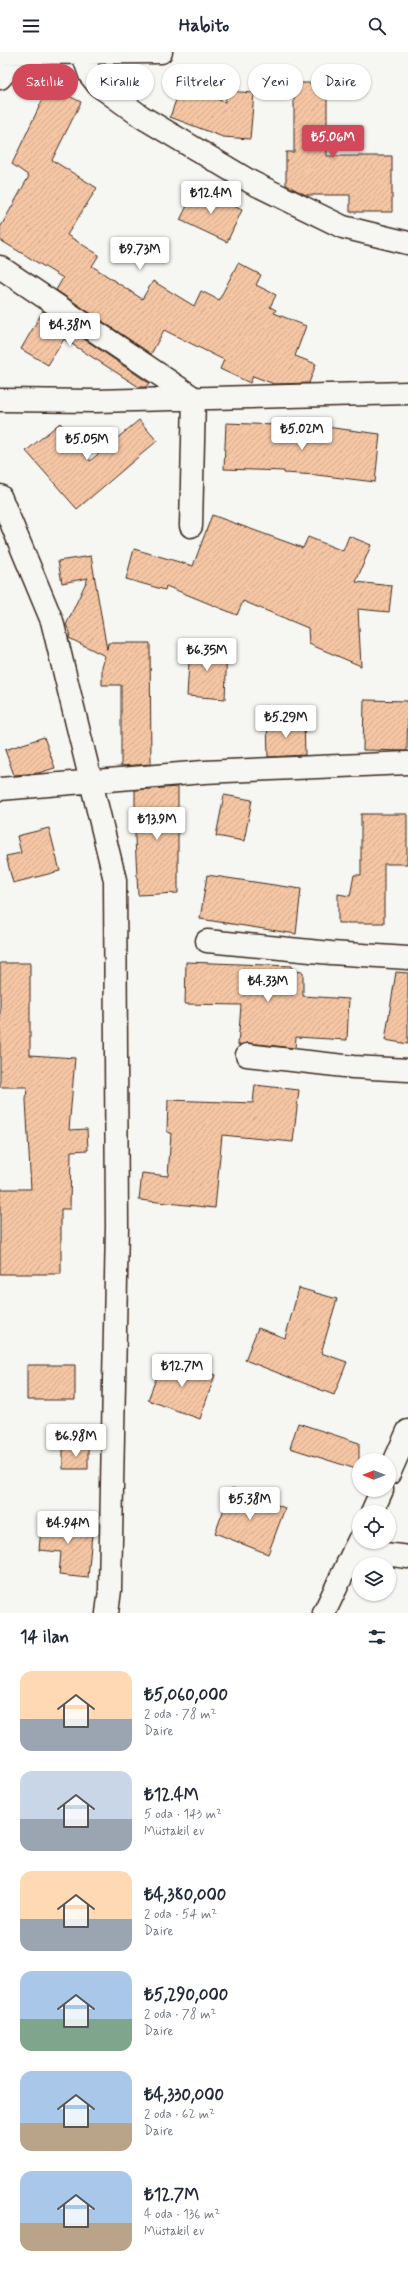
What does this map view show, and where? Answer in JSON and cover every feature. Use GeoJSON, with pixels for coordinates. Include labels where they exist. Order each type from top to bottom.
{"type":"FeatureCollection","features":[{"type":"Feature","properties":{"kind":"street"},"geometry":{"type":"LineString","coordinates":[[82,52],[90,75],[98,85],[142,117],[251,182],[343,227],[408,243]]}},
{"type":"Feature","properties":{"kind":"street"},"geometry":{"type":"LineString","coordinates":[[0,53],[161,52]]}},
{"type":"Feature","properties":{"kind":"street"},"geometry":{"type":"LineString","coordinates":[[0,78],[22,53]]}},
{"type":"Feature","properties":{"kind":"street"},"geometry":{"type":"LineString","coordinates":[[0,267],[194,398]]}},
{"type":"Feature","properties":{"kind":"street"},"geometry":{"type":"LineString","coordinates":[[0,400],[95,401],[408,393]]}},
{"type":"Feature","properties":{"kind":"street"},"geometry":{"type":"LineString","coordinates":[[191,526],[194,398]]}},
{"type":"Feature","properties":{"kind":"street"},"geometry":{"type":"LineString","coordinates":[[0,496],[9,540],[52,620],[115,880],[117,1226],[110,1590],[107,1613]]}},
{"type":"Feature","properties":{"kind":"street"},"geometry":{"type":"LineString","coordinates":[[0,789],[204,772],[408,763]]}},
{"type":"Feature","properties":{"kind":"street"},"geometry":{"type":"LineString","coordinates":[[207,940],[331,953],[408,958]]}},
{"type":"Feature","properties":{"kind":"street"},"geometry":{"type":"LineString","coordinates":[[247,1055],[352,1067],[408,1070]]}},
{"type":"Feature","properties":{"kind":"street"},"geometry":{"type":"LineString","coordinates":[[396,1458],[408,1431]]}},
{"type":"Feature","properties":{"kind":"street"},"geometry":{"type":"LineString","coordinates":[[324,1613],[355,1549]]}},
{"type":"Feature","properties":{"kind":"street"},"geometry":{"type":"LineString","coordinates":[[374,1549],[408,1557]]}},
{"type":"Feature","properties":{"kind":"building"},"geometry":{"type":"Polygon","coordinates":[[[303,83],[311,83],[311,100],[327,100],[327,156],[392,156],[392,212],[350,212],[350,195],[306,195],[286,185],[286,152],[294,152],[294,100],[303,100],[303,83]]]}},
{"type":"Feature","properties":{"kind":"building"},"geometry":{"type":"Polygon","coordinates":[[[240,92],[248,93],[248,100],[253,100],[250,139],[223,137],[170,117],[176,100],[220,100],[225,102],[225,100],[240,100],[240,92]]]}},
{"type":"Feature","properties":{"kind":"building"},"geometry":{"type":"Polygon","coordinates":[[[42,100],[77,100],[81,102],[52,160],[97,188],[67,235],[99,255],[92,266],[142,299],[153,281],[194,306],[201,291],[219,300],[238,263],[261,275],[256,285],[276,295],[270,307],[276,310],[274,313],[306,326],[295,356],[316,364],[309,383],[274,384],[253,376],[250,383],[220,369],[224,360],[164,330],[151,354],[56,290],[63,278],[0,240],[0,228],[29,176],[12,164],[42,100]]]}},
{"type":"Feature","properties":{"kind":"building"},"geometry":{"type":"Polygon","coordinates":[[[196,188],[242,210],[227,242],[180,220],[196,188]]]}},
{"type":"Feature","properties":{"kind":"building"},"geometry":{"type":"Polygon","coordinates":[[[43,311],[149,383],[146,387],[139,387],[64,339],[48,365],[21,349],[43,311]]]}},
{"type":"Feature","properties":{"kind":"building"},"geometry":{"type":"Polygon","coordinates":[[[139,420],[157,441],[77,509],[26,451],[60,423],[90,461],[139,420]]]}},
{"type":"Feature","properties":{"kind":"building"},"geometry":{"type":"Polygon","coordinates":[[[226,423],[326,427],[380,434],[375,482],[317,475],[284,473],[284,471],[224,469],[226,423]]]}},
{"type":"Feature","properties":{"kind":"building"},"geometry":{"type":"Polygon","coordinates":[[[212,515],[303,548],[308,537],[343,551],[349,536],[371,545],[356,582],[392,586],[389,612],[358,609],[361,666],[309,644],[308,628],[243,601],[237,615],[166,586],[165,590],[126,579],[134,549],[193,566],[212,515]]]}},
{"type":"Feature","properties":{"kind":"building"},"geometry":{"type":"Polygon","coordinates":[[[91,556],[107,650],[108,643],[150,643],[151,764],[121,766],[121,685],[102,685],[102,667],[105,656],[69,638],[70,632],[66,625],[88,578],[62,583],[58,561],[91,556]]]}},
{"type":"Feature","properties":{"kind":"building"},"geometry":{"type":"Polygon","coordinates":[[[190,646],[227,648],[225,699],[187,696],[190,646]]]}},
{"type":"Feature","properties":{"kind":"building"},"geometry":{"type":"Polygon","coordinates":[[[364,700],[408,701],[407,751],[363,750],[364,700]]]}},
{"type":"Feature","properties":{"kind":"building"},"geometry":{"type":"Polygon","coordinates":[[[304,721],[305,755],[268,757],[267,722],[304,721]]]}},
{"type":"Feature","properties":{"kind":"building"},"geometry":{"type":"Polygon","coordinates":[[[44,737],[55,768],[38,773],[14,775],[5,750],[44,737]]]}},
{"type":"Feature","properties":{"kind":"building"},"geometry":{"type":"Polygon","coordinates":[[[178,787],[178,893],[138,895],[135,838],[135,790],[178,787]]]}},
{"type":"Feature","properties":{"kind":"building"},"geometry":{"type":"Polygon","coordinates":[[[224,795],[252,800],[244,841],[216,836],[224,795]]]}},
{"type":"Feature","properties":{"kind":"building"},"geometry":{"type":"Polygon","coordinates":[[[361,814],[407,814],[407,864],[384,864],[384,923],[338,923],[338,894],[350,896],[354,875],[361,875],[361,814]]]}},
{"type":"Feature","properties":{"kind":"building"},"geometry":{"type":"Polygon","coordinates":[[[49,828],[60,871],[13,883],[6,856],[21,853],[17,836],[49,828]]]}},
{"type":"Feature","properties":{"kind":"building"},"geometry":{"type":"Polygon","coordinates":[[[207,875],[301,889],[296,934],[200,919],[207,875]]]}},
{"type":"Feature","properties":{"kind":"building"},"geometry":{"type":"Polygon","coordinates":[[[186,962],[292,966],[292,971],[303,972],[303,996],[349,999],[347,1040],[296,1037],[295,1048],[248,1043],[238,1045],[241,1005],[185,1004],[186,962]]]}},
{"type":"Feature","properties":{"kind":"building"},"geometry":{"type":"Polygon","coordinates":[[[0,963],[30,963],[30,1055],[75,1058],[69,1130],[87,1129],[88,1150],[71,1151],[70,1209],[61,1209],[61,1274],[0,1274],[0,1189],[31,1189],[26,1100],[27,1087],[0,1087],[0,963]]]}},
{"type":"Feature","properties":{"kind":"building"},"geometry":{"type":"Polygon","coordinates":[[[396,972],[408,973],[408,1044],[385,1040],[396,972]]]}},
{"type":"Feature","properties":{"kind":"building"},"geometry":{"type":"Polygon","coordinates":[[[255,1085],[299,1090],[293,1142],[222,1135],[215,1208],[139,1200],[142,1173],[168,1176],[171,1133],[167,1132],[168,1100],[253,1103],[255,1085]]]}},
{"type":"Feature","properties":{"kind":"building"},"geometry":{"type":"Polygon","coordinates":[[[299,1288],[337,1299],[321,1353],[347,1362],[334,1395],[245,1360],[258,1328],[285,1338],[299,1288]]]}},
{"type":"Feature","properties":{"kind":"building"},"geometry":{"type":"Polygon","coordinates":[[[164,1357],[215,1375],[200,1419],[148,1400],[164,1357]]]}},
{"type":"Feature","properties":{"kind":"building"},"geometry":{"type":"Polygon","coordinates":[[[27,1365],[75,1365],[75,1400],[27,1400],[27,1365]]]}},
{"type":"Feature","properties":{"kind":"building"},"geometry":{"type":"Polygon","coordinates":[[[298,1423],[359,1443],[359,1453],[352,1453],[352,1468],[290,1448],[298,1423]]]}},
{"type":"Feature","properties":{"kind":"building"},"geometry":{"type":"Polygon","coordinates":[[[63,1447],[88,1447],[88,1469],[63,1469],[63,1447]]]}},
{"type":"Feature","properties":{"kind":"building"},"geometry":{"type":"Polygon","coordinates":[[[232,1488],[285,1508],[268,1554],[215,1533],[232,1488]]]}},
{"type":"Feature","properties":{"kind":"building"},"geometry":{"type":"Polygon","coordinates":[[[42,1518],[93,1523],[88,1578],[59,1575],[61,1552],[39,1550],[42,1518]]]}}]}
